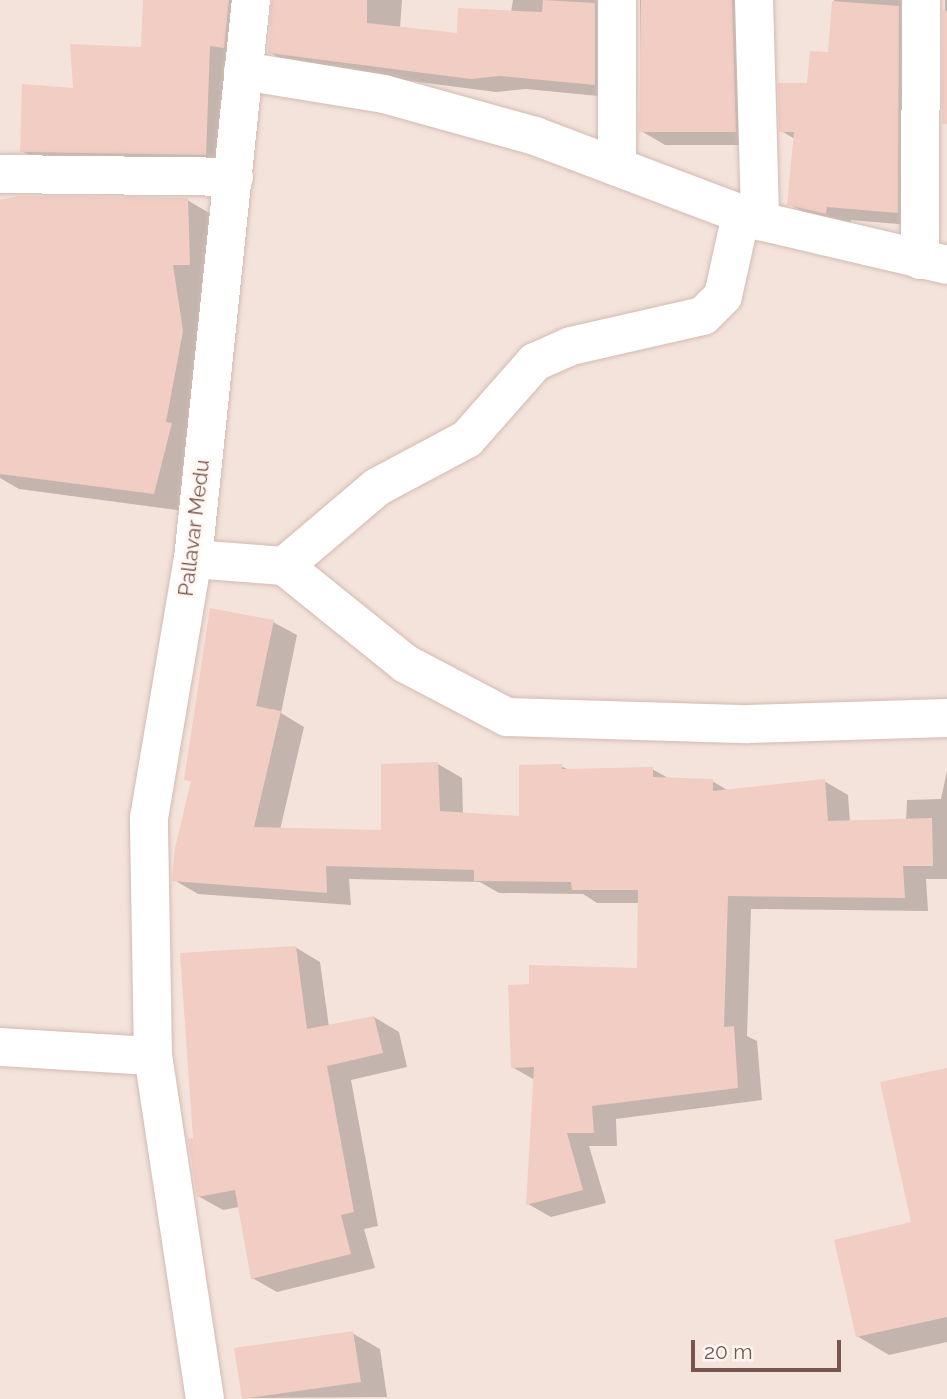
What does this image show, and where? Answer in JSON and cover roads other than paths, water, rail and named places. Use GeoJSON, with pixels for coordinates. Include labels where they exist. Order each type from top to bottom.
{"type":"FeatureCollection","features":[{"type":"Feature","properties":{"kind":"street","name":"Pallavar Medu"},"geometry":{"type":"LineString","coordinates":[[205,1399],[153,1056],[149,818],[192,559],[251,0]]}},
{"type":"Feature","properties":{"kind":"street"},"geometry":{"type":"LineString","coordinates":[[617,0],[617,167]]}},
{"type":"Feature","properties":{"kind":"street"},"geometry":{"type":"LineString","coordinates":[[284,566],[377,486],[467,439],[536,362],[571,346],[703,316],[723,296],[750,218],[754,0]]}},
{"type":"Feature","properties":{"kind":"street"},"geometry":{"type":"LineString","coordinates":[[243,71],[384,94],[535,136],[750,218],[934,262],[921,0]]}},
{"type":"Feature","properties":{"kind":"street"},"geometry":{"type":"LineString","coordinates":[[0,174],[234,177]]}},
{"type":"Feature","properties":{"kind":"street"},"geometry":{"type":"LineString","coordinates":[[192,559],[284,566],[406,664],[507,717],[748,724],[947,718]]}},
{"type":"Feature","properties":{"kind":"street"},"geometry":{"type":"LineString","coordinates":[[0,1047],[153,1056]]}}]}
